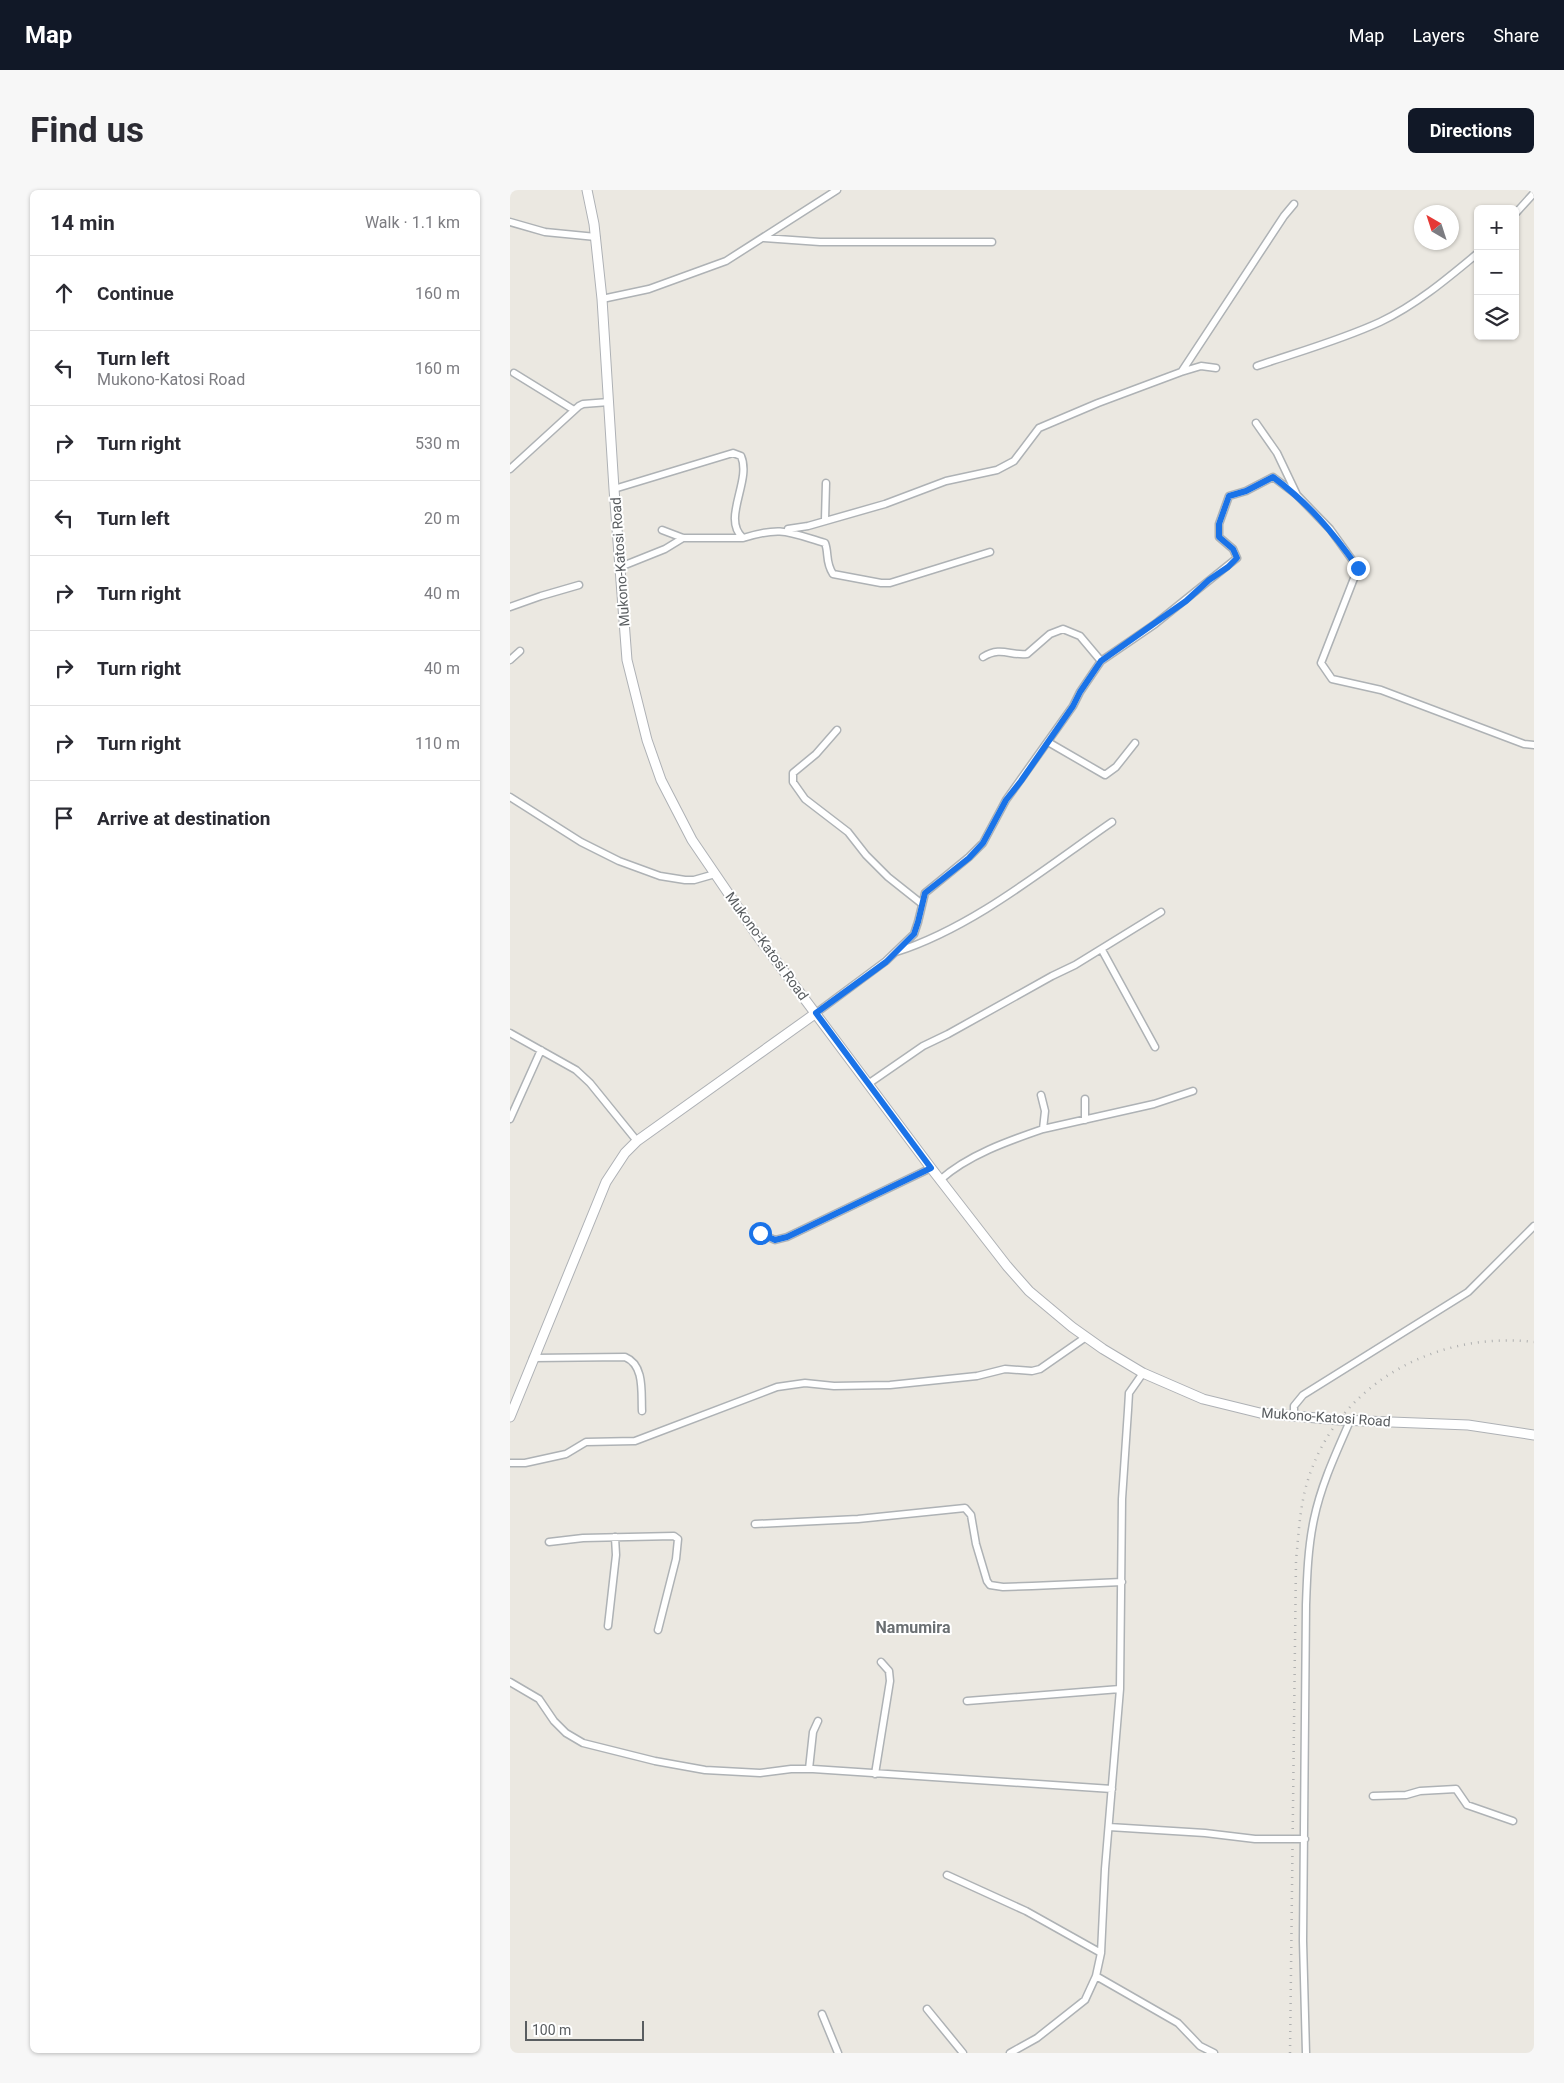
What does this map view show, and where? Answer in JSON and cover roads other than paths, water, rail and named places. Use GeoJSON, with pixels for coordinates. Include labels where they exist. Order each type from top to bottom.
{"type":"FeatureCollection","features":[{"type":"Feature","properties":{"kind":"main road","name":"Mukono-Katosi Road"},"geometry":{"type":"LineString","coordinates":[[588,190],[596,237],[602,299],[627,660],[647,740],[661,780],[679,817],[756,934],[940,1180],[1007,1266],[1029,1291],[1086,1337],[1143,1373],[1203,1399],[1260,1414],[1350,1421],[1468,1424],[1534,1435]]}},
{"type":"Feature","properties":{"kind":"main road"},"geometry":{"type":"LineString","coordinates":[[510,1417],[606,1182],[617,1163],[637,1141],[816,1013]]}},
{"type":"Feature","properties":{"kind":"street"},"geometry":{"type":"LineString","coordinates":[[602,299],[649,289],[726,261],[837,190]]}},
{"type":"Feature","properties":{"kind":"street"},"geometry":{"type":"LineString","coordinates":[[1519,210],[1534,194]]}},
{"type":"Feature","properties":{"kind":"street"},"geometry":{"type":"LineString","coordinates":[[1181,372],[1284,216],[1294,204]]}},
{"type":"Feature","properties":{"kind":"street"},"geometry":{"type":"LineString","coordinates":[[510,222],[545,232],[596,237]]}},
{"type":"Feature","properties":{"kind":"street"},"geometry":{"type":"LineString","coordinates":[[764,238],[791,242],[992,242]]}},
{"type":"Feature","properties":{"kind":"street"},"geometry":{"type":"LineString","coordinates":[[1257,366],[1293,356],[1381,322],[1420,298],[1474,256]]}},
{"type":"Feature","properties":{"kind":"street"},"geometry":{"type":"LineString","coordinates":[[662,530],[683,538],[743,538],[760,533],[808,526],[885,504],[946,482],[1002,467],[1014,461],[1039,428],[1098,403],[1201,366],[1216,368]]}},
{"type":"Feature","properties":{"kind":"street"},"geometry":{"type":"LineString","coordinates":[[514,374],[574,410]]}},
{"type":"Feature","properties":{"kind":"street"},"geometry":{"type":"LineString","coordinates":[[510,469],[574,410],[583,404],[609,402]]}},
{"type":"Feature","properties":{"kind":"street"},"geometry":{"type":"LineString","coordinates":[[1256,423],[1277,453],[1297,495]]}},
{"type":"Feature","properties":{"kind":"street"},"geometry":{"type":"LineString","coordinates":[[614,489],[664,475],[719,456],[733,453],[738,454],[741,456],[745,467],[734,522],[737,534],[743,538]]}},
{"type":"Feature","properties":{"kind":"street"},"geometry":{"type":"LineString","coordinates":[[816,1013],[886,962],[914,934],[925,893],[969,858],[983,843],[1006,800],[1048,742],[1101,661],[1186,601],[1237,558],[1233,549],[1219,537],[1219,524],[1229,496],[1246,491],[1273,477],[1297,495],[1330,529],[1358,568],[1322,662],[1332,679],[1381,690],[1440,714],[1524,744],[1534,745]]}},
{"type":"Feature","properties":{"kind":"street"},"geometry":{"type":"LineString","coordinates":[[826,483],[826,520]]}},
{"type":"Feature","properties":{"kind":"street"},"geometry":{"type":"LineString","coordinates":[[784,530],[825,543],[827,561],[832,574],[881,583],[898,581],[990,552]]}},
{"type":"Feature","properties":{"kind":"street"},"geometry":{"type":"LineString","coordinates":[[620,567],[665,549],[683,538]]}},
{"type":"Feature","properties":{"kind":"street"},"geometry":{"type":"LineString","coordinates":[[510,607],[579,585]]}},
{"type":"Feature","properties":{"kind":"street"},"geometry":{"type":"LineString","coordinates":[[983,657],[1000,651],[1027,654],[1050,634],[1063,628],[1080,636],[1101,661]]}},
{"type":"Feature","properties":{"kind":"street"},"geometry":{"type":"LineString","coordinates":[[510,660],[520,651]]}},
{"type":"Feature","properties":{"kind":"street"},"geometry":{"type":"LineString","coordinates":[[837,730],[816,754],[793,773],[793,782],[796,789],[805,799],[848,832],[866,855],[888,877],[922,904]]}},
{"type":"Feature","properties":{"kind":"street"},"geometry":{"type":"LineString","coordinates":[[1048,742],[1105,774],[1116,767],[1136,743]]}},
{"type":"Feature","properties":{"kind":"street"},"geometry":{"type":"LineString","coordinates":[[510,797],[581,842],[619,862],[660,876],[685,880],[694,880],[715,874]]}},
{"type":"Feature","properties":{"kind":"street"},"geometry":{"type":"LineString","coordinates":[[895,952],[920,944],[958,925],[1018,887],[1112,822]]}},
{"type":"Feature","properties":{"kind":"street"},"geometry":{"type":"LineString","coordinates":[[868,1084],[923,1046],[1102,950],[1161,912]]}},
{"type":"Feature","properties":{"kind":"street"},"geometry":{"type":"LineString","coordinates":[[1102,950],[1155,1047]]}},
{"type":"Feature","properties":{"kind":"street"},"geometry":{"type":"LineString","coordinates":[[510,1032],[567,1063],[590,1083],[637,1141]]}},
{"type":"Feature","properties":{"kind":"street"},"geometry":{"type":"LineString","coordinates":[[510,1119],[541,1050]]}},
{"type":"Feature","properties":{"kind":"street"},"geometry":{"type":"LineString","coordinates":[[940,1180],[952,1169],[992,1149],[1043,1129],[1154,1104],[1193,1091]]}},
{"type":"Feature","properties":{"kind":"street"},"geometry":{"type":"LineString","coordinates":[[1041,1095],[1045,1111],[1043,1129]]}},
{"type":"Feature","properties":{"kind":"street"},"geometry":{"type":"LineString","coordinates":[[1085,1099],[1086,1120]]}},
{"type":"Feature","properties":{"kind":"street"},"geometry":{"type":"LineString","coordinates":[[760,1233],[775,1240],[787,1237],[931,1168]]}},
{"type":"Feature","properties":{"kind":"street"},"geometry":{"type":"LineString","coordinates":[[1294,1417],[1294,1406],[1303,1395],[1468,1292],[1534,1226]]}},
{"type":"Feature","properties":{"kind":"street"},"geometry":{"type":"LineString","coordinates":[[510,1463],[525,1463],[566,1454],[586,1442],[635,1441],[777,1388],[806,1383],[834,1386],[890,1385],[977,1376],[1005,1369],[1032,1371],[1040,1369],[1086,1337]]}},
{"type":"Feature","properties":{"kind":"street"},"geometry":{"type":"LineString","coordinates":[[533,1358],[625,1357],[632,1360],[639,1369],[642,1411]]}},
{"type":"Feature","properties":{"kind":"street"},"geometry":{"type":"LineString","coordinates":[[1010,2053],[1037,2038],[1085,2000],[1096,1976],[1101,1953],[1105,1869],[1120,1689],[1122,1499],[1129,1393],[1143,1373]]}},
{"type":"Feature","properties":{"kind":"street"},"geometry":{"type":"LineString","coordinates":[[1306,2053],[1303,1941],[1308,1561],[1314,1520],[1323,1488],[1350,1421]]}},
{"type":"Feature","properties":{"kind":"street"},"geometry":{"type":"LineString","coordinates":[[755,1524],[867,1518],[966,1508],[970,1514],[976,1544],[987,1581],[990,1585],[1022,1586],[1122,1582]]}},
{"type":"Feature","properties":{"kind":"street"},"geometry":{"type":"LineString","coordinates":[[549,1542],[614,1537],[674,1536],[678,1539],[676,1559],[658,1630]]}},
{"type":"Feature","properties":{"kind":"street"},"geometry":{"type":"LineString","coordinates":[[608,1626],[616,1554],[614,1537]]}},
{"type":"Feature","properties":{"kind":"street"},"geometry":{"type":"LineString","coordinates":[[876,1774],[890,1681],[889,1671],[881,1662]]}},
{"type":"Feature","properties":{"kind":"street"},"geometry":{"type":"LineString","coordinates":[[510,1682],[540,1699],[554,1721],[566,1733],[583,1743],[655,1762],[706,1770],[760,1773],[809,1769],[978,1778],[1112,1789]]}},
{"type":"Feature","properties":{"kind":"street"},"geometry":{"type":"LineString","coordinates":[[967,1701],[1120,1689]]}},
{"type":"Feature","properties":{"kind":"street"},"geometry":{"type":"LineString","coordinates":[[809,1769],[813,1732],[818,1721]]}},
{"type":"Feature","properties":{"kind":"street"},"geometry":{"type":"LineString","coordinates":[[1373,1796],[1406,1795],[1420,1791],[1456,1789],[1467,1805],[1513,1821]]}},
{"type":"Feature","properties":{"kind":"street"},"geometry":{"type":"LineString","coordinates":[[1109,1827],[1256,1839],[1305,1839]]}},
{"type":"Feature","properties":{"kind":"street"},"geometry":{"type":"LineString","coordinates":[[947,1875],[1026,1911],[1101,1953]]}},
{"type":"Feature","properties":{"kind":"street"},"geometry":{"type":"LineString","coordinates":[[1096,1976],[1178,2023],[1196,2042],[1214,2053]]}},
{"type":"Feature","properties":{"kind":"street"},"geometry":{"type":"LineString","coordinates":[[927,2009],[963,2053]]}},
{"type":"Feature","properties":{"kind":"street"},"geometry":{"type":"LineString","coordinates":[[822,2014],[838,2053]]}},
{"type":"Feature","properties":{"kind":"railway"},"geometry":{"type":"LineString","coordinates":[[1290,2053],[1296,1561],[1302,1504],[1307,1482],[1326,1439],[1347,1411],[1371,1387],[1400,1368],[1431,1354],[1464,1345],[1499,1341],[1534,1342]]}},
{"type":"Feature","properties":{"kind":"district","name":"Namumira"},"geometry":{"type":"Point","coordinates":[913,1627]}}]}
